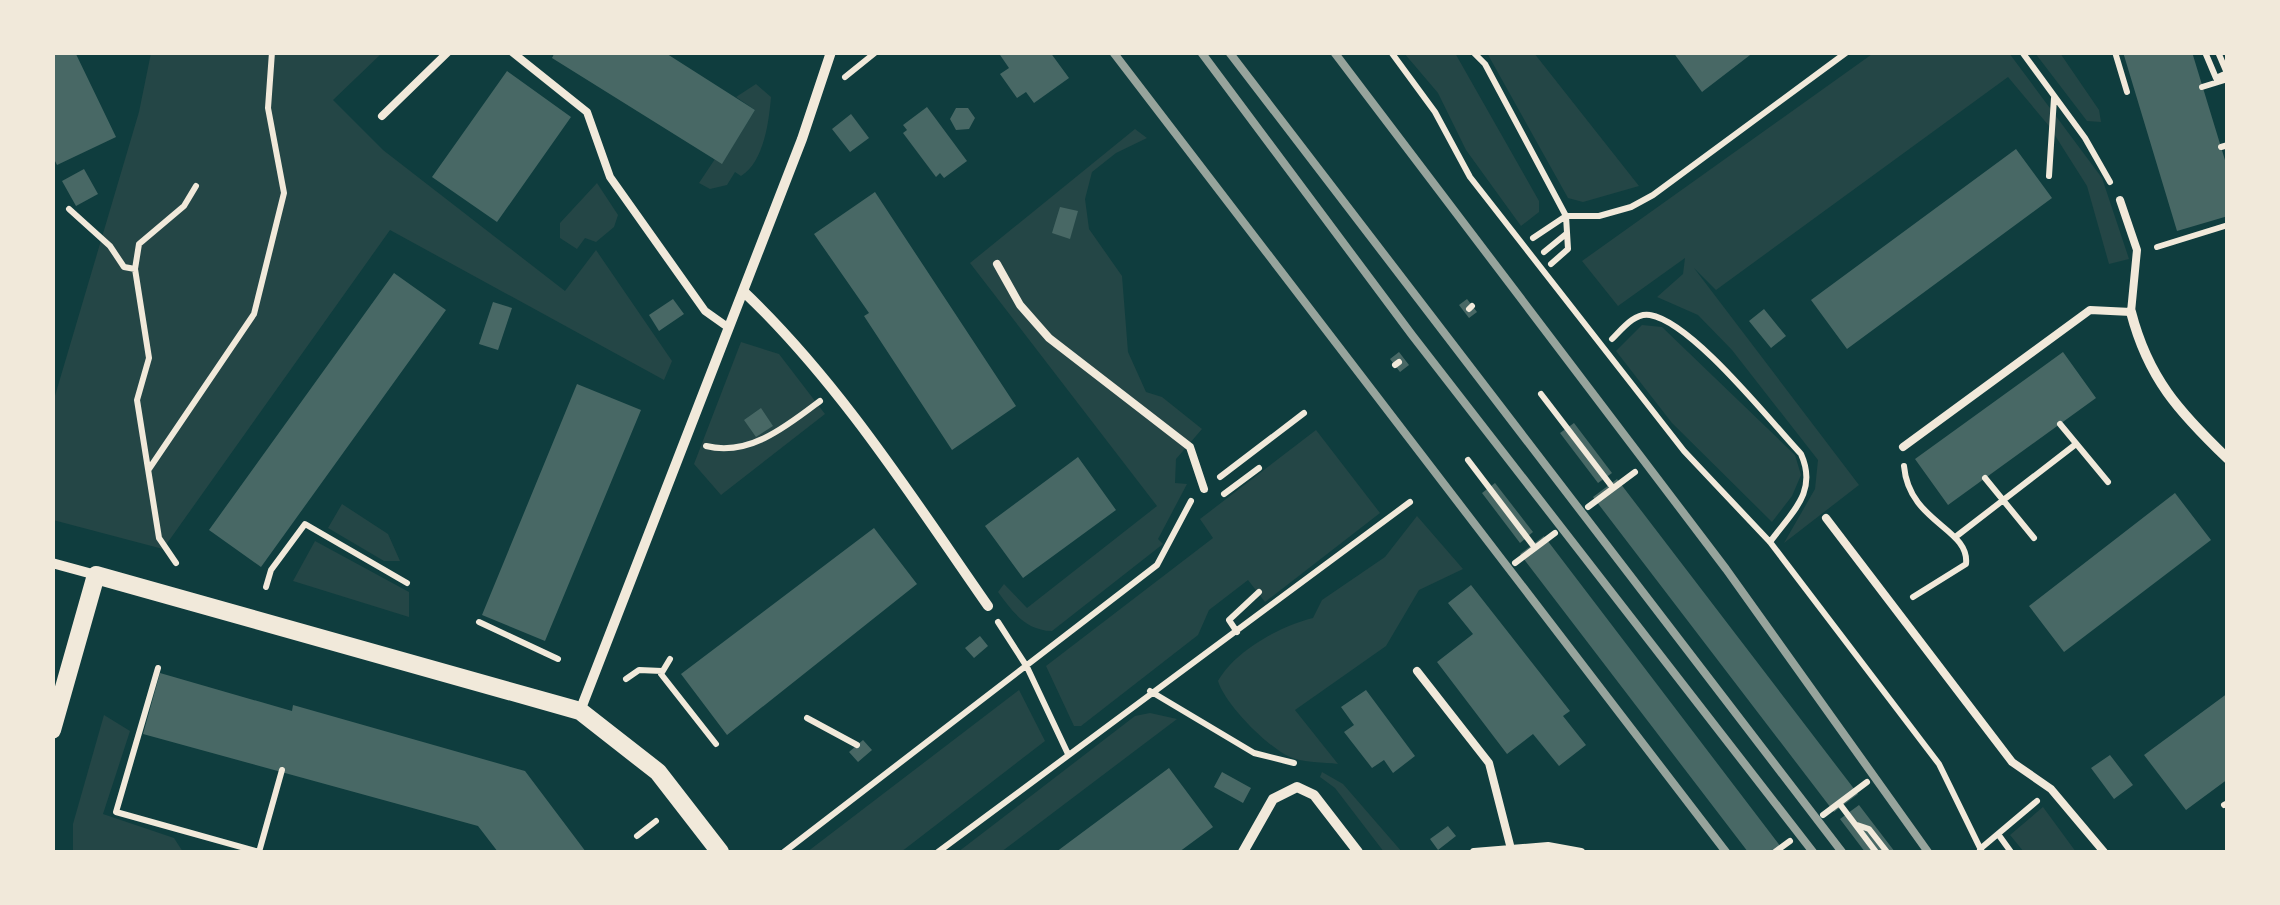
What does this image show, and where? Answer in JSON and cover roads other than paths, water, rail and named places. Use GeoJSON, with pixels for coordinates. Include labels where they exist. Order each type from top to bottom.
{"type":"FeatureCollection","features":[{"type":"Feature","properties":{"kind":"street"},"geometry":{"type":"LineString","coordinates":[[580,711],[743,292],[831,52]]}},
{"type":"Feature","properties":{"kind":"street"},"geometry":{"type":"LineString","coordinates":[[743,292],[788,334],[988,606]]}},
{"type":"Feature","properties":{"kind":"street"},"geometry":{"type":"LineString","coordinates":[[2131,312],[2142,354],[2179,412],[2228,459]]}},
{"type":"Feature","properties":{"kind":"street"},"geometry":{"type":"LineString","coordinates":[[52,563],[580,711],[658,772],[720,852]]}},
{"type":"Feature","properties":{"kind":"street"},"geometry":{"type":"LineString","coordinates":[[52,730],[96,575]]}},
{"type":"Feature","properties":{"kind":"street"},"geometry":{"type":"LineString","coordinates":[[1243,852],[1274,800],[1297,787],[1314,795],[1358,852]]}},
{"type":"Feature","properties":{"kind":"lane"},"geometry":{"type":"LineString","coordinates":[[382,116],[448,52]]}},
{"type":"Feature","properties":{"kind":"lane"},"geometry":{"type":"LineString","coordinates":[[512,52],[587,112],[610,178],[706,312],[728,328]]}},
{"type":"Feature","properties":{"kind":"lane"},"geometry":{"type":"LineString","coordinates":[[1903,446],[2090,310],[2131,312],[2136,250],[2120,200]]}},
{"type":"Feature","properties":{"kind":"lane"},"geometry":{"type":"LineString","coordinates":[[997,264],[1020,305],[1049,338],[1190,447],[1204,489]]}},
{"type":"Feature","properties":{"kind":"lane"},"geometry":{"type":"LineString","coordinates":[[1826,518],[2012,762],[2051,790],[2104,852]]}},
{"type":"Feature","properties":{"kind":"lane"},"geometry":{"type":"LineString","coordinates":[[1417,671],[1489,763],[1511,848]]}},
{"type":"Feature","properties":{"kind":"lane"},"geometry":{"type":"LineString","coordinates":[[1474,852],[1548,846],[1581,852]]}},
{"type":"Feature","properties":{"kind":"railway"},"geometry":{"type":"LineString","coordinates":[[1113,52],[1726,852]]}},
{"type":"Feature","properties":{"kind":"railway"},"geometry":{"type":"LineString","coordinates":[[1201,52],[1412,335],[1813,852]]}},
{"type":"Feature","properties":{"kind":"railway"},"geometry":{"type":"LineString","coordinates":[[1229,52],[1842,852]]}},
{"type":"Feature","properties":{"kind":"railway"},"geometry":{"type":"LineString","coordinates":[[1334,52],[1726,569],[1928,852]]}}]}
